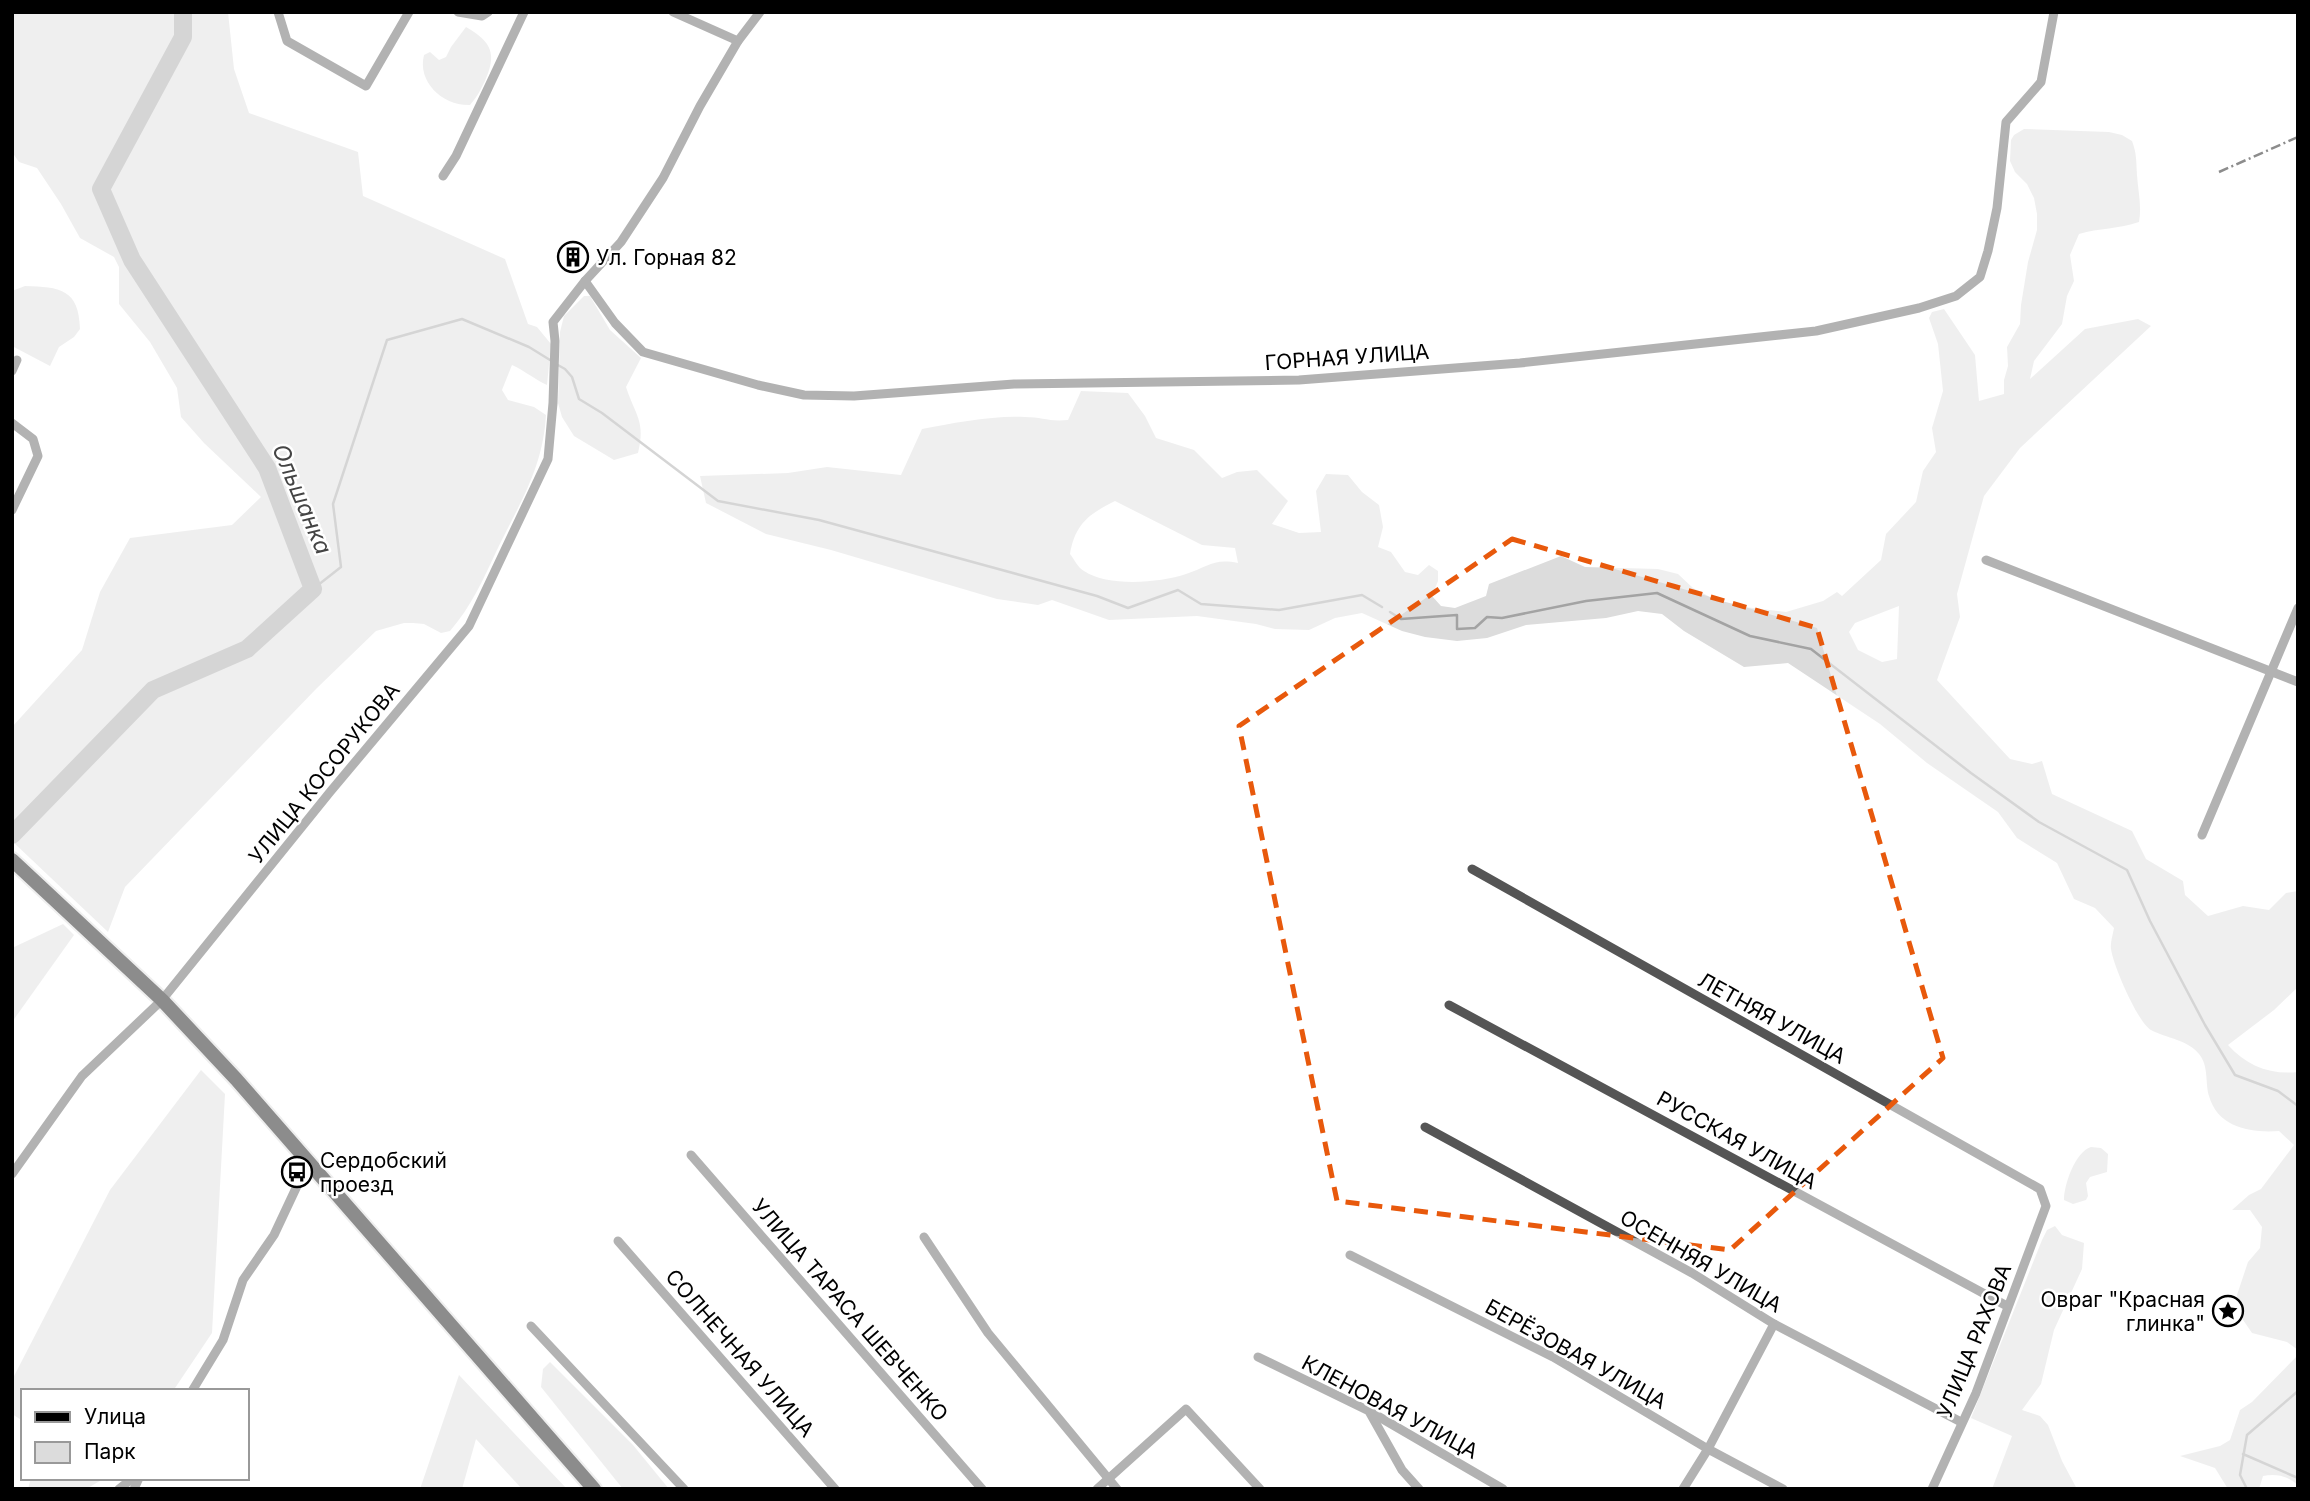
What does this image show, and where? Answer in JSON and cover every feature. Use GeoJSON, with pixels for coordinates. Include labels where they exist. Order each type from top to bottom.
{"type":"FeatureCollection","features":[{"type":"Feature","properties":{"kind":"main road"},"geometry":{"type":"LineString","coordinates":[[12,860],[162,1000],[236,1079],[594,1489]]}},
{"type":"Feature","properties":{"kind":"street"},"geometry":{"type":"LineString","coordinates":[[278,12],[287,41],[366,86],[409,12]]}},
{"type":"Feature","properties":{"kind":"street"},"geometry":{"type":"LineString","coordinates":[[458,12],[482,16],[488,12]]}},
{"type":"Feature","properties":{"kind":"street"},"geometry":{"type":"LineString","coordinates":[[443,176],[456,156],[524,12]]}},
{"type":"Feature","properties":{"kind":"street"},"geometry":{"type":"LineString","coordinates":[[673,12],[738,41]]}},
{"type":"Feature","properties":{"kind":"street","name":"УЛИЦА КОСОРУКОВА"},"geometry":{"type":"LineString","coordinates":[[12,1174],[82,1076],[162,1000],[330,792],[469,626],[548,459],[553,403],[553,322],[585,281],[621,242],[663,177],[738,41],[760,12]]}},
{"type":"Feature","properties":{"kind":"street","name":"ГОРНАЯ УЛИЦА"},"geometry":{"type":"LineString","coordinates":[[585,281],[615,323],[643,352],[758,385],[804,395],[855,396],[1014,384],[1299,380],[1520,363],[1802,332],[1919,308],[1956,296],[1980,277],[1997,208],[2006,122],[2041,82],[2054,12]]}},
{"type":"Feature","properties":{"kind":"street"},"geometry":{"type":"LineString","coordinates":[[12,371],[17,359]]}},
{"type":"Feature","properties":{"kind":"street"},"geometry":{"type":"LineString","coordinates":[[12,423],[33,439],[38,456],[12,510]]}},
{"type":"Feature","properties":{"kind":"street"},"geometry":{"type":"LineString","coordinates":[[1986,560],[2298,682]]}},
{"type":"Feature","properties":{"kind":"street"},"geometry":{"type":"LineString","coordinates":[[2202,835],[2298,608]]}},
{"type":"Feature","properties":{"kind":"street","name":"ЛЕТНЯЯ УЛИЦА"},"geometry":{"type":"LineString","coordinates":[[1472,869],[2039,1189],[2046,1206]]}},
{"type":"Feature","properties":{"kind":"street","name":"РУССКАЯ УЛИЦА"},"geometry":{"type":"LineString","coordinates":[[1449,1005],[2007,1306]]}},
{"type":"Feature","properties":{"kind":"street","name":"ОСЕННЯЯ УЛИЦА"},"geometry":{"type":"LineString","coordinates":[[1425,1127],[1692,1273],[1774,1324],[1961,1422]]}},
{"type":"Feature","properties":{"kind":"street","name":"УЛИЦА ТАРАСА ШЕВЧЕНКО"},"geometry":{"type":"LineString","coordinates":[[691,1155],[982,1489]]}},
{"type":"Feature","properties":{"kind":"street"},"geometry":{"type":"LineString","coordinates":[[193,1389],[223,1340],[243,1280],[274,1235],[297,1186],[313,1168]]}},
{"type":"Feature","properties":{"kind":"street","name":"УЛИЦА РАХОВА"},"geometry":{"type":"LineString","coordinates":[[1932,1489],[1976,1392],[2046,1206]]}},
{"type":"Feature","properties":{"kind":"street"},"geometry":{"type":"LineString","coordinates":[[924,1237],[988,1334],[1117,1489]]}},
{"type":"Feature","properties":{"kind":"street","name":"СОЛНЕЧНАЯ УЛИЦА"},"geometry":{"type":"LineString","coordinates":[[618,1241],[835,1489]]}},
{"type":"Feature","properties":{"kind":"street","name":"БЕРЁЗОВАЯ УЛИЦА"},"geometry":{"type":"LineString","coordinates":[[1350,1255],[1553,1357],[1708,1449],[1783,1489]]}},
{"type":"Feature","properties":{"kind":"street"},"geometry":{"type":"LineString","coordinates":[[1683,1489],[1708,1449],[1774,1324]]}},
{"type":"Feature","properties":{"kind":"street"},"geometry":{"type":"LineString","coordinates":[[531,1326],[684,1489]]}},
{"type":"Feature","properties":{"kind":"street","name":"КЛЕНОВАЯ УЛИЦА"},"geometry":{"type":"LineString","coordinates":[[1258,1357],[1369,1411],[1503,1489]]}},
{"type":"Feature","properties":{"kind":"street"},"geometry":{"type":"LineString","coordinates":[[1097,1489],[1186,1409],[1260,1489]]}},
{"type":"Feature","properties":{"kind":"street"},"geometry":{"type":"LineString","coordinates":[[1369,1411],[1402,1470],[1419,1489]]}},
{"type":"Feature","properties":{"kind":"highlighted area"},"geometry":{"type":"Polygon","coordinates":[[[1512,539],[1817,628],[1943,1058],[1730,1250],[1337,1201],[1239,726],[1512,539]]]}},
{"type":"Feature","properties":{"kind":"green space"},"geometry":{"type":"Polygon","coordinates":[[[12,12],[228,12],[234,69],[249,113],[358,152],[363,196],[505,259],[528,324],[537,327],[551,344],[547,385],[512,365],[502,390],[508,400],[534,407],[546,415],[544,434],[535,469],[521,502],[476,593],[457,622],[450,631],[441,633],[424,624],[413,623],[376,631],[317,688],[125,887],[108,932],[12,841],[12,727],[82,650],[100,592],[130,538],[232,525],[261,497],[204,443],[181,417],[177,388],[150,342],[119,304],[119,267],[114,257],[80,238],[37,168],[19,162],[12,152],[12,12]]]}},
{"type":"Feature","properties":{"kind":"green space"},"geometry":{"type":"Polygon","coordinates":[[[466,27],[482,38],[491,56],[489,72],[470,105],[442,97],[428,83],[423,65],[424,55],[430,52],[439,60],[446,57],[466,27]]]}},
{"type":"Feature","properties":{"kind":"green space"},"geometry":{"type":"Polygon","coordinates":[[[2024,129],[2109,132],[2122,135],[2132,141],[2135,150],[2140,204],[2139,222],[2079,234],[2070,255],[2074,281],[2067,296],[2062,324],[2034,361],[2030,379],[2085,329],[2138,319],[2151,326],[2020,448],[1984,496],[1957,594],[1960,617],[1937,680],[2010,759],[2032,764],[2042,761],[2052,794],[2132,831],[2146,859],[2183,881],[2185,895],[2208,916],[2243,906],[2269,910],[2286,893],[2298,891],[2298,987],[2274,1010],[2228,1045],[2260,1068],[2298,1072],[2298,1350],[2287,1342],[2252,1333],[2239,1314],[2237,1295],[2248,1262],[2260,1248],[2262,1227],[2250,1210],[2232,1210],[2249,1195],[2261,1189],[2294,1145],[2279,1131],[2258,1131],[2228,1122],[2213,1107],[2206,1069],[2199,1054],[2183,1042],[2151,1030],[2140,1017],[2121,980],[2113,957],[2111,944],[2114,928],[2095,908],[2074,899],[2057,863],[2017,838],[1998,812],[1927,763],[1880,724],[1788,663],[1744,667],[1684,631],[1662,614],[1638,611],[1606,618],[1526,625],[1487,638],[1457,641],[1402,631],[1362,613],[1335,618],[1309,630],[1275,629],[1197,616],[1109,620],[1052,600],[1038,605],[997,599],[831,550],[766,534],[706,503],[700,476],[788,473],[827,467],[901,475],[922,429],[1000,417],[1068,420],[1081,391],[1128,393],[1145,416],[1156,438],[1194,450],[1222,478],[1237,472],[1257,470],[1288,501],[1272,524],[1299,533],[1321,532],[1316,491],[1326,474],[1348,475],[1362,492],[1379,505],[1383,527],[1378,547],[1391,552],[1405,572],[1418,575],[1429,565],[1438,571],[1438,581],[1432,596],[1441,606],[1455,608],[1486,596],[1489,584],[1561,556],[1585,567],[1658,569],[1678,574],[1693,588],[1714,599],[1745,607],[1786,612],[1823,601],[1837,592],[1842,596],[1881,560],[1886,534],[1916,502],[1923,471],[1936,452],[1932,428],[1943,391],[1938,344],[1929,318],[1932,312],[1944,309],[1975,355],[1979,401],[2004,394],[2008,366],[2007,347],[2020,324],[2028,262],[2037,230],[2034,198],[2010,161],[2011,140],[2024,129]],[[1115,501],[1085,521],[1075,535],[1070,554],[1084,571],[1106,579],[1134,582],[1175,577],[1216,562],[1238,563],[1235,548],[1202,545],[1115,501]],[[1899,606],[1855,623],[1849,632],[1858,650],[1882,662],[1897,659],[1899,606]]]}},
{"type":"Feature","properties":{"kind":"green space"},"geometry":{"type":"Polygon","coordinates":[[[25,286],[58,289],[71,298],[76,306],[80,329],[74,337],[59,347],[50,366],[12,346],[12,291],[25,286]]]}},
{"type":"Feature","properties":{"kind":"green space"},"geometry":{"type":"Polygon","coordinates":[[[584,296],[590,296],[610,330],[641,358],[626,387],[640,425],[638,453],[614,460],[574,436],[562,417],[558,403],[560,332],[564,316],[584,296]]]}},
{"type":"Feature","properties":{"kind":"green space"},"geometry":{"type":"Polygon","coordinates":[[[63,924],[74,935],[12,1022],[12,948],[63,924]]]}},
{"type":"Feature","properties":{"kind":"green space"},"geometry":{"type":"Polygon","coordinates":[[[201,1070],[225,1094],[212,1333],[174,1389],[21,1389],[21,1420],[12,1414],[12,1380],[110,1190],[201,1070]]]}},
{"type":"Feature","properties":{"kind":"green space"},"geometry":{"type":"Polygon","coordinates":[[[2091,1147],[2101,1148],[2108,1154],[2107,1172],[2090,1177],[2086,1183],[2086,1200],[2073,1204],[2064,1200],[2068,1178],[2080,1155],[2091,1147]]]}},
{"type":"Feature","properties":{"kind":"green space"},"geometry":{"type":"Polygon","coordinates":[[[2055,1226],[2062,1235],[2084,1243],[2082,1269],[2054,1330],[2041,1384],[2022,1410],[2040,1416],[2048,1425],[2062,1461],[2077,1489],[1992,1489],[2012,1436],[1971,1418],[2042,1240],[2047,1230],[2055,1226]]]}},
{"type":"Feature","properties":{"kind":"green space"},"geometry":{"type":"Polygon","coordinates":[[[2298,1355],[2298,1485],[2286,1477],[2273,1475],[2263,1476],[2259,1489],[2228,1489],[2215,1468],[2180,1456],[2220,1446],[2230,1440],[2240,1410],[2252,1402],[2298,1355]]]}},
{"type":"Feature","properties":{"kind":"green space"},"geometry":{"type":"Polygon","coordinates":[[[550,1362],[633,1445],[669,1489],[623,1489],[541,1387],[543,1369],[550,1362]]]}},
{"type":"Feature","properties":{"kind":"green space"},"geometry":{"type":"Polygon","coordinates":[[[459,1375],[567,1489],[522,1489],[476,1439],[462,1489],[420,1489],[459,1375]]]}},
{"type":"Feature","properties":{"kind":"green space"},"geometry":{"type":"Polygon","coordinates":[[[30,1480],[102,1480],[86,1489],[28,1489],[30,1480]]]}},
{"type":"Feature","properties":{"kind":"waterway","name":"Ольшанка"},"geometry":{"type":"LineString","coordinates":[[12,835],[153,690],[247,649],[313,589],[267,468],[132,260],[101,189],[183,37],[183,12]]}},
{"type":"Feature","properties":{"kind":"waterway"},"geometry":{"type":"LineString","coordinates":[[313,589],[341,567],[333,504],[387,340],[462,319],[529,347],[550,360]]}},
{"type":"Feature","properties":{"kind":"waterway"},"geometry":{"type":"LineString","coordinates":[[556,364],[572,377],[579,399],[602,413],[718,501],[819,520],[1097,596],[1128,608],[1178,590],[1201,604],[1279,610],[1362,595],[1382,607]]}},
{"type":"Feature","properties":{"kind":"waterway"},"geometry":{"type":"LineString","coordinates":[[1390,612],[1401,619],[1457,615],[1457,629],[1475,628],[1487,617],[1502,618],[1586,601],[1657,593],[1750,636],[1811,649],[2039,822],[2127,870],[2150,921],[2205,1025],[2235,1075],[2278,1091],[2298,1106]]}},
{"type":"Feature","properties":{"kind":"waterway"},"geometry":{"type":"LineString","coordinates":[[2247,1489],[2240,1475],[2247,1435],[2298,1391]]}},
{"type":"Feature","properties":{"kind":"waterway"},"geometry":{"type":"LineString","coordinates":[[2243,1454],[2298,1478]]}},
{"type":"Feature","properties":{"kind":"railway"},"geometry":{"type":"LineString","coordinates":[[2219,172],[2298,137]]}},
{"type":"Feature","properties":{"kind":"place","name":"Ул. Горная 82"},"geometry":{"type":"Point","coordinates":[573,257]}},
{"type":"Feature","properties":{"kind":"place","name":"Сердобский проезд"},"geometry":{"type":"Point","coordinates":[297,1172]}},
{"type":"Feature","properties":{"kind":"place","name":"Овраг \"Красная глинка\""},"geometry":{"type":"Point","coordinates":[2228,1311]}}]}
